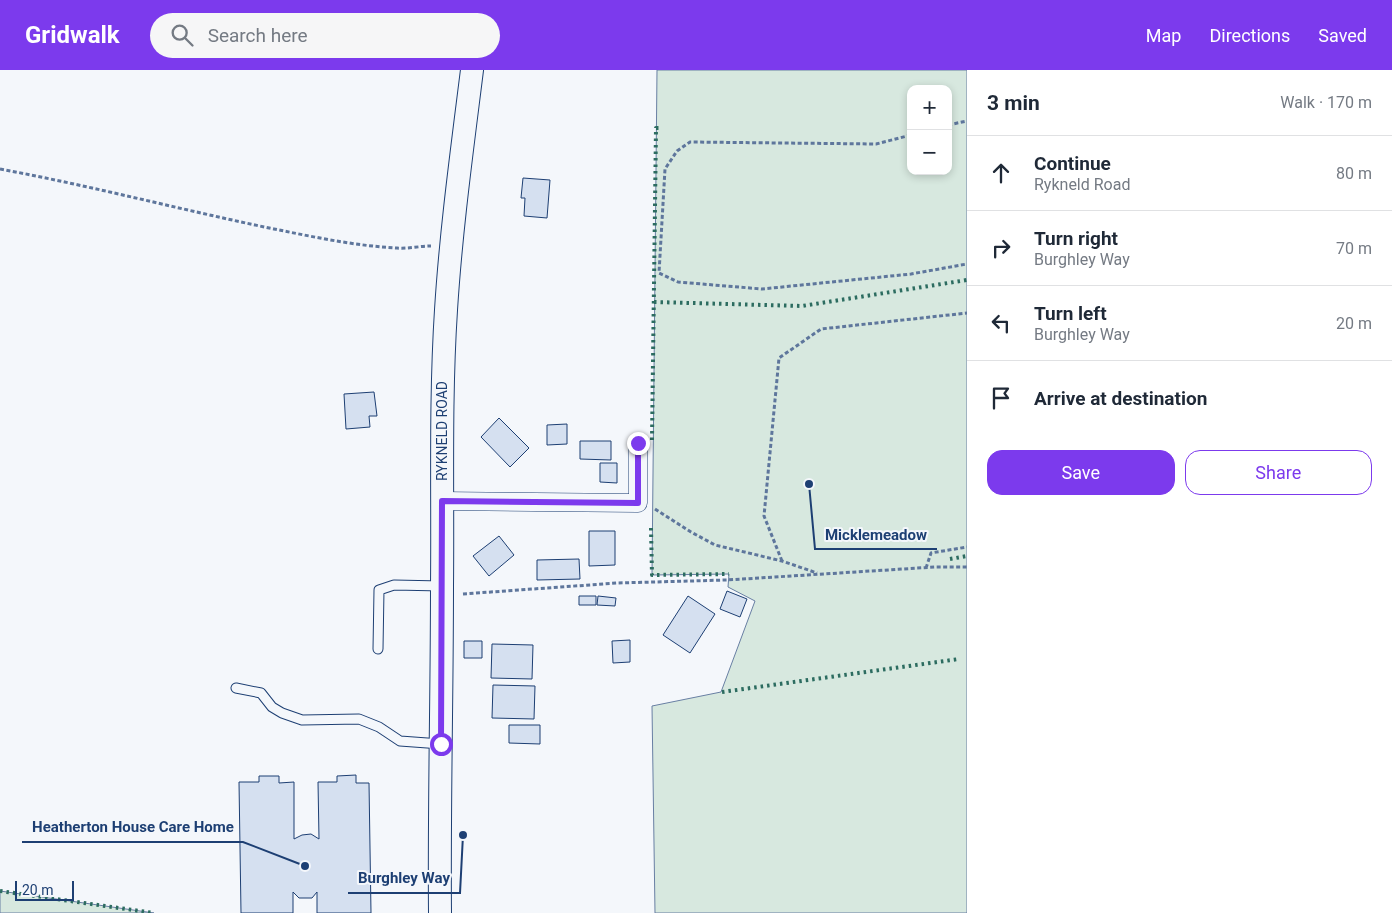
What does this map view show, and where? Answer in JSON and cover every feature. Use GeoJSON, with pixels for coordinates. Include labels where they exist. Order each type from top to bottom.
{"type":"FeatureCollection","features":[{"type":"Feature","properties":{"kind":"street","name":"RYKNELD ROAD"},"geometry":{"type":"LineString","coordinates":[[440,913],[441,418],[446,310],[458,173],[472,70]]}},
{"type":"Feature","properties":{"kind":"street"},"geometry":{"type":"LineString","coordinates":[[442,501],[638,503],[638,443]]}},
{"type":"Feature","properties":{"kind":"lane"},"geometry":{"type":"LineString","coordinates":[[378,649],[379,590],[394,586],[442,591]]}},
{"type":"Feature","properties":{"kind":"lane"},"geometry":{"type":"LineString","coordinates":[[236,688],[261,693],[272,707],[282,713],[302,720],[358,719],[379,727],[400,741],[441,744]]}},
{"type":"Feature","properties":{"kind":"path"},"geometry":{"type":"LineString","coordinates":[[952,124],[967,120]]}},
{"type":"Feature","properties":{"kind":"path"},"geometry":{"type":"LineString","coordinates":[[907,136],[876,144],[690,142],[677,151],[665,169],[659,273],[678,282],[762,289],[911,274],[967,264]]}},
{"type":"Feature","properties":{"kind":"path"},"geometry":{"type":"LineString","coordinates":[[0,168],[71,182],[229,220],[330,239],[398,248],[452,246]]}},
{"type":"Feature","properties":{"kind":"path"},"geometry":{"type":"LineString","coordinates":[[782,561],[764,516],[779,358],[821,328],[967,312]]}},
{"type":"Feature","properties":{"kind":"path"},"geometry":{"type":"LineString","coordinates":[[638,503],[651,507],[715,545],[782,561],[820,574]]}},
{"type":"Feature","properties":{"kind":"path"},"geometry":{"type":"LineString","coordinates":[[926,568],[931,553],[967,547]]}},
{"type":"Feature","properties":{"kind":"path"},"geometry":{"type":"LineString","coordinates":[[442,591],[727,580],[967,567]]}},
{"type":"Feature","properties":{"kind":"shaded area"},"geometry":{"type":"Polygon","coordinates":[[[657,70],[967,70],[967,913],[655,913],[652,706],[721,692],[755,601],[728,587],[729,574],[652,575],[657,70]]]}},
{"type":"Feature","properties":{"kind":"shaded area"},"geometry":{"type":"Polygon","coordinates":[[[0,891],[154,913],[0,913],[0,891]]]}},
{"type":"Feature","properties":{"kind":"building"},"geometry":{"type":"Polygon","coordinates":[[[523,178],[550,180],[547,218],[524,216],[525,198],[521,198],[523,178]]]}},
{"type":"Feature","properties":{"kind":"building"},"geometry":{"type":"Polygon","coordinates":[[[374,392],[377,416],[369,416],[370,427],[346,429],[344,394],[374,392]]]}},
{"type":"Feature","properties":{"kind":"building"},"geometry":{"type":"Polygon","coordinates":[[[499,418],[529,448],[510,467],[481,437],[499,418]]]}},
{"type":"Feature","properties":{"kind":"building"},"geometry":{"type":"Polygon","coordinates":[[[567,424],[567,444],[547,445],[547,425],[567,424]]]}},
{"type":"Feature","properties":{"kind":"building"},"geometry":{"type":"Polygon","coordinates":[[[580,441],[611,441],[611,460],[580,459],[580,441]]]}},
{"type":"Feature","properties":{"kind":"building"},"geometry":{"type":"Polygon","coordinates":[[[600,463],[617,463],[617,483],[600,482],[600,463]]]}},
{"type":"Feature","properties":{"kind":"building"},"geometry":{"type":"Polygon","coordinates":[[[589,531],[615,531],[615,565],[589,566],[589,531]]]}},
{"type":"Feature","properties":{"kind":"building"},"geometry":{"type":"Polygon","coordinates":[[[499,536],[514,555],[489,576],[473,556],[499,536]]]}},
{"type":"Feature","properties":{"kind":"building"},"geometry":{"type":"Polygon","coordinates":[[[579,559],[580,579],[537,580],[537,560],[579,559]]]}},
{"type":"Feature","properties":{"kind":"building"},"geometry":{"type":"Polygon","coordinates":[[[727,591],[747,599],[740,617],[720,609],[727,591]]]}},
{"type":"Feature","properties":{"kind":"building"},"geometry":{"type":"Polygon","coordinates":[[[579,596],[596,596],[596,605],[579,605],[579,596]]]}},
{"type":"Feature","properties":{"kind":"building"},"geometry":{"type":"Polygon","coordinates":[[[598,596],[616,598],[615,606],[597,605],[598,596]]]}},
{"type":"Feature","properties":{"kind":"building"},"geometry":{"type":"Polygon","coordinates":[[[688,596],[715,614],[690,653],[663,635],[688,596]]]}},
{"type":"Feature","properties":{"kind":"building"},"geometry":{"type":"Polygon","coordinates":[[[630,640],[630,662],[613,663],[612,641],[630,640]]]}},
{"type":"Feature","properties":{"kind":"building"},"geometry":{"type":"Polygon","coordinates":[[[464,641],[482,641],[482,658],[464,658],[464,641]]]}},
{"type":"Feature","properties":{"kind":"building"},"geometry":{"type":"Polygon","coordinates":[[[492,644],[533,645],[532,679],[491,678],[492,644]]]}},
{"type":"Feature","properties":{"kind":"building"},"geometry":{"type":"Polygon","coordinates":[[[493,685],[535,686],[534,719],[492,718],[493,685]]]}},
{"type":"Feature","properties":{"kind":"building"},"geometry":{"type":"Polygon","coordinates":[[[509,725],[540,725],[540,744],[509,743],[509,725]]]}},
{"type":"Feature","properties":{"kind":"building"},"geometry":{"type":"Polygon","coordinates":[[[356,775],[356,783],[369,783],[371,913],[317,913],[317,892],[312,898],[299,898],[293,892],[293,913],[241,913],[239,782],[259,782],[259,776],[279,776],[279,783],[294,782],[294,839],[302,835],[311,834],[319,839],[318,782],[337,782],[337,776],[356,775]]]}},
{"type":"Feature","properties":{"kind":"hedge"},"geometry":{"type":"LineString","coordinates":[[652,440],[656,128],[661,128]]}},
{"type":"Feature","properties":{"kind":"hedge"},"geometry":{"type":"LineString","coordinates":[[654,302],[802,306],[967,280]]}},
{"type":"Feature","properties":{"kind":"hedge"},"geometry":{"type":"LineString","coordinates":[[651,528],[652,575],[729,574]]}},
{"type":"Feature","properties":{"kind":"hedge"},"geometry":{"type":"LineString","coordinates":[[950,559],[967,556]]}},
{"type":"Feature","properties":{"kind":"hedge"},"geometry":{"type":"LineString","coordinates":[[722,692],[959,659]]}},
{"type":"Feature","properties":{"kind":"hedge"},"geometry":{"type":"LineString","coordinates":[[0,891],[154,913]]}},
{"type":"Feature","properties":{"kind":"place","name":"Micklemeadow"},"geometry":{"type":"Point","coordinates":[809,484]}},
{"type":"Feature","properties":{"kind":"place","name":"Burghley Way"},"geometry":{"type":"Point","coordinates":[463,835]}},
{"type":"Feature","properties":{"kind":"place","name":"Heatherton House Care Home"},"geometry":{"type":"Point","coordinates":[305,866]}},
{"type":"Feature","properties":{"kind":"route"},"geometry":{"type":"LineString","coordinates":[[441,744],[442,501],[638,503],[638,443]]}}]}
